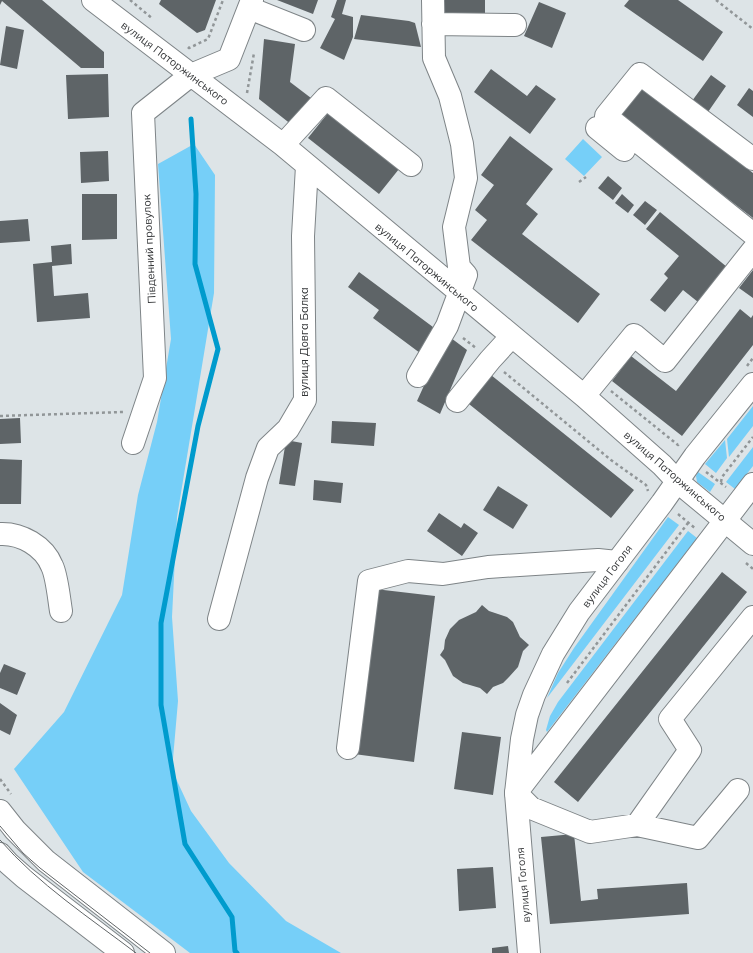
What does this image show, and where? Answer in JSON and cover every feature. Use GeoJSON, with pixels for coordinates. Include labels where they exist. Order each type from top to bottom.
{"type":"FeatureCollection","features":[{"type":"Feature","properties":{"kind":"street","name":"вулиця Паторжинського"},"geometry":{"type":"LineString","coordinates":[[93,0],[283,145],[458,293],[584,396],[662,465],[678,482],[725,521],[748,552]]}},
{"type":"Feature","properties":{"kind":"street"},"geometry":{"type":"LineString","coordinates":[[418,376],[447,326],[458,293],[466,275],[459,267],[454,227],[466,178],[462,144],[450,96],[434,58],[433,0]]}},
{"type":"Feature","properties":{"kind":"street"},"geometry":{"type":"LineString","coordinates":[[191,75],[229,59],[250,4],[304,30]]}},
{"type":"Feature","properties":{"kind":"street"},"geometry":{"type":"LineString","coordinates":[[433,24],[515,25]]}},
{"type":"Feature","properties":{"kind":"street"},"geometry":{"type":"LineString","coordinates":[[753,159],[640,74],[606,116],[753,245]]}},
{"type":"Feature","properties":{"kind":"street","name":"Південний провулок"},"geometry":{"type":"LineString","coordinates":[[133,443],[155,378],[143,113],[191,75]]}},
{"type":"Feature","properties":{"kind":"street"},"geometry":{"type":"LineString","coordinates":[[283,145],[326,98],[411,165]]}},
{"type":"Feature","properties":{"kind":"street"},"geometry":{"type":"LineString","coordinates":[[597,128],[753,245]]}},
{"type":"Feature","properties":{"kind":"street","name":"вулиця Довга Балка"},"geometry":{"type":"LineString","coordinates":[[219,619],[257,478],[268,448],[288,429],[305,400],[303,236],[307,166]]}},
{"type":"Feature","properties":{"kind":"street"},"geometry":{"type":"LineString","coordinates":[[584,396],[634,335],[665,361],[753,245]]}},
{"type":"Feature","properties":{"kind":"street"},"geometry":{"type":"LineString","coordinates":[[457,401],[490,360],[512,337]]}},
{"type":"Feature","properties":{"kind":"street","name":"вулиця Гоголя"},"geometry":{"type":"LineString","coordinates":[[529,953],[516,793],[522,739],[527,715],[534,695],[553,654],[579,612],[678,482],[695,456],[753,384]]}},
{"type":"Feature","properties":{"kind":"street"},"geometry":{"type":"LineString","coordinates":[[738,790],[698,838],[637,825],[590,832],[531,808],[516,793],[753,484]]}},
{"type":"Feature","properties":{"kind":"street"},"geometry":{"type":"LineString","coordinates":[[0,534],[9,533],[26,540],[45,553],[53,566],[61,611]]}},
{"type":"Feature","properties":{"kind":"street"},"geometry":{"type":"LineString","coordinates":[[348,748],[369,581],[408,571],[443,574],[488,567],[598,560],[617,562]]}},
{"type":"Feature","properties":{"kind":"street"},"geometry":{"type":"LineString","coordinates":[[637,825],[690,750],[670,719],[753,617]]}},
{"type":"Feature","properties":{"kind":"street"},"geometry":{"type":"LineString","coordinates":[[0,810],[15,830],[30,846],[66,878],[164,953]]}},
{"type":"Feature","properties":{"kind":"street"},"geometry":{"type":"LineString","coordinates":[[0,854],[24,877],[123,953]]}},
{"type":"Feature","properties":{"kind":"path"},"geometry":{"type":"LineString","coordinates":[[130,0],[159,24]]}},
{"type":"Feature","properties":{"kind":"path"},"geometry":{"type":"LineString","coordinates":[[183,43],[189,48],[208,40],[223,0]]}},
{"type":"Feature","properties":{"kind":"path"},"geometry":{"type":"LineString","coordinates":[[716,0],[753,29]]}},
{"type":"Feature","properties":{"kind":"path"},"geometry":{"type":"LineString","coordinates":[[579,182],[586,177]]}},
{"type":"Feature","properties":{"kind":"path"},"geometry":{"type":"LineString","coordinates":[[490,360],[612,460]]}},
{"type":"Feature","properties":{"kind":"path"},"geometry":{"type":"LineString","coordinates":[[0,416],[144,411]]}},
{"type":"Feature","properties":{"kind":"path"},"geometry":{"type":"LineString","coordinates":[[721,482],[722,477],[753,437]]}},
{"type":"Feature","properties":{"kind":"path"},"geometry":{"type":"LineString","coordinates":[[711,476],[727,487]]}},
{"type":"Feature","properties":{"kind":"path"},"geometry":{"type":"LineString","coordinates":[[567,683],[688,523]]}},
{"type":"Feature","properties":{"kind":"path"},"geometry":{"type":"LineString","coordinates":[[748,552],[753,570]]}},
{"type":"Feature","properties":{"kind":"shaded area"},"geometry":{"type":"Polygon","coordinates":[[[583,139],[602,157],[584,176],[565,159],[583,139]]]}},
{"type":"Feature","properties":{"kind":"shaded area"},"geometry":{"type":"Polygon","coordinates":[[[194,144],[215,175],[214,293],[177,517],[172,617],[178,701],[172,770],[191,811],[229,863],[286,921],[341,953],[190,953],[83,872],[14,769],[64,712],[122,595],[138,495],[157,422],[171,339],[158,164],[194,144]]]}},
{"type":"Feature","properties":{"kind":"shaded area"},"geometry":{"type":"Polygon","coordinates":[[[753,406],[753,426],[729,457],[727,439],[753,406]]]}},
{"type":"Feature","properties":{"kind":"shaded area"},"geometry":{"type":"Polygon","coordinates":[[[725,440],[727,458],[716,473],[705,464],[725,440]]]}},
{"type":"Feature","properties":{"kind":"shaded area"},"geometry":{"type":"Polygon","coordinates":[[[753,447],[753,466],[735,489],[726,482],[753,447]]]}},
{"type":"Feature","properties":{"kind":"shaded area"},"geometry":{"type":"Polygon","coordinates":[[[698,472],[715,484],[710,492],[697,482],[696,476],[698,472]]]}},
{"type":"Feature","properties":{"kind":"shaded area"},"geometry":{"type":"Polygon","coordinates":[[[668,517],[679,525],[547,698],[558,673],[574,648],[668,517]]]}},
{"type":"Feature","properties":{"kind":"shaded area"},"geometry":{"type":"Polygon","coordinates":[[[688,531],[697,538],[547,732],[546,730],[550,716],[558,702],[688,531]]]}},
{"type":"Feature","properties":{"kind":"building"},"geometry":{"type":"Polygon","coordinates":[[[0,0],[42,0],[104,52],[104,68],[81,68],[2,1],[0,5],[0,0]]]}},
{"type":"Feature","properties":{"kind":"building"},"geometry":{"type":"Polygon","coordinates":[[[161,0],[216,0],[205,30],[197,33],[159,4],[161,0]]]}},
{"type":"Feature","properties":{"kind":"building"},"geometry":{"type":"Polygon","coordinates":[[[277,0],[318,0],[313,14],[277,0]]]}},
{"type":"Feature","properties":{"kind":"building"},"geometry":{"type":"Polygon","coordinates":[[[337,0],[346,0],[342,14],[353,17],[353,37],[344,60],[320,48],[335,19],[331,17],[337,0]]]}},
{"type":"Feature","properties":{"kind":"building"},"geometry":{"type":"Polygon","coordinates":[[[445,0],[485,0],[485,13],[473,13],[473,18],[456,18],[457,13],[444,13],[445,0]]]}},
{"type":"Feature","properties":{"kind":"building"},"geometry":{"type":"Polygon","coordinates":[[[629,0],[678,0],[723,32],[703,61],[624,6],[629,0]]]}},
{"type":"Feature","properties":{"kind":"building"},"geometry":{"type":"Polygon","coordinates":[[[539,2],[566,13],[552,48],[524,36],[539,2]]]}},
{"type":"Feature","properties":{"kind":"building"},"geometry":{"type":"Polygon","coordinates":[[[361,15],[415,23],[421,47],[354,39],[361,15]]]}},
{"type":"Feature","properties":{"kind":"building"},"geometry":{"type":"Polygon","coordinates":[[[6,26],[24,30],[17,69],[0,65],[6,26]]]}},
{"type":"Feature","properties":{"kind":"building"},"geometry":{"type":"Polygon","coordinates":[[[264,39],[295,44],[290,82],[311,98],[292,125],[259,99],[264,39]]]}},
{"type":"Feature","properties":{"kind":"building"},"geometry":{"type":"Polygon","coordinates":[[[491,69],[527,96],[536,85],[556,99],[530,134],[474,92],[491,69]]]}},
{"type":"Feature","properties":{"kind":"building"},"geometry":{"type":"Polygon","coordinates":[[[108,74],[109,117],[68,119],[66,75],[108,74]]]}},
{"type":"Feature","properties":{"kind":"building"},"geometry":{"type":"Polygon","coordinates":[[[711,75],[726,86],[708,112],[692,101],[711,75]]]}},
{"type":"Feature","properties":{"kind":"building"},"geometry":{"type":"Polygon","coordinates":[[[635,83],[753,173],[753,218],[613,111],[635,83]]]}},
{"type":"Feature","properties":{"kind":"building"},"geometry":{"type":"Polygon","coordinates":[[[749,88],[753,91],[753,117],[737,105],[749,88]]]}},
{"type":"Feature","properties":{"kind":"building"},"geometry":{"type":"Polygon","coordinates":[[[328,113],[399,169],[379,194],[308,138],[328,113]]]}},
{"type":"Feature","properties":{"kind":"building"},"geometry":{"type":"Polygon","coordinates":[[[510,136],[553,169],[526,204],[538,214],[522,234],[600,294],[578,323],[471,240],[487,220],[475,210],[494,185],[481,175],[510,136]]]}},
{"type":"Feature","properties":{"kind":"building"},"geometry":{"type":"Polygon","coordinates":[[[108,151],[109,181],[81,183],[80,152],[108,151]]]}},
{"type":"Feature","properties":{"kind":"building"},"geometry":{"type":"Polygon","coordinates":[[[608,176],[622,188],[613,200],[598,188],[608,176]]]}},
{"type":"Feature","properties":{"kind":"building"},"geometry":{"type":"Polygon","coordinates":[[[82,194],[117,194],[117,239],[82,240],[82,194]]]}},
{"type":"Feature","properties":{"kind":"building"},"geometry":{"type":"Polygon","coordinates":[[[622,194],[634,205],[628,213],[615,203],[622,194]]]}},
{"type":"Feature","properties":{"kind":"building"},"geometry":{"type":"Polygon","coordinates":[[[645,201],[657,210],[645,225],[633,215],[645,201]]]}},
{"type":"Feature","properties":{"kind":"building"},"geometry":{"type":"Polygon","coordinates":[[[660,212],[727,267],[698,302],[683,290],[665,312],[650,300],[668,278],[664,274],[679,256],[646,229],[660,212]]]}},
{"type":"Feature","properties":{"kind":"building"},"geometry":{"type":"Polygon","coordinates":[[[28,219],[30,241],[0,243],[0,221],[28,219]]]}},
{"type":"Feature","properties":{"kind":"building"},"geometry":{"type":"Polygon","coordinates":[[[71,244],[72,264],[52,266],[54,296],[88,293],[90,318],[37,322],[33,264],[52,262],[51,246],[71,244]]]}},
{"type":"Feature","properties":{"kind":"building"},"geometry":{"type":"Polygon","coordinates":[[[753,270],[753,298],[739,288],[753,270]]]}},
{"type":"Feature","properties":{"kind":"building"},"geometry":{"type":"Polygon","coordinates":[[[359,272],[437,330],[420,353],[373,318],[379,310],[348,287],[359,272]]]}},
{"type":"Feature","properties":{"kind":"building"},"geometry":{"type":"Polygon","coordinates":[[[740,309],[751,318],[753,315],[753,345],[682,436],[612,381],[631,356],[676,391],[740,309]]]}},
{"type":"Feature","properties":{"kind":"building"},"geometry":{"type":"Polygon","coordinates":[[[447,335],[467,350],[440,414],[417,401],[447,335]]]}},
{"type":"Feature","properties":{"kind":"building"},"geometry":{"type":"Polygon","coordinates":[[[486,371],[634,490],[611,518],[464,400],[486,371]]]}},
{"type":"Feature","properties":{"kind":"building"},"geometry":{"type":"Polygon","coordinates":[[[20,418],[21,443],[0,444],[0,419],[20,418]]]}},
{"type":"Feature","properties":{"kind":"building"},"geometry":{"type":"Polygon","coordinates":[[[332,421],[376,423],[374,446],[331,443],[332,421]]]}},
{"type":"Feature","properties":{"kind":"building"},"geometry":{"type":"Polygon","coordinates":[[[286,440],[302,443],[295,486],[279,484],[286,440]]]}},
{"type":"Feature","properties":{"kind":"building"},"geometry":{"type":"Polygon","coordinates":[[[0,459],[22,460],[21,504],[0,504],[0,459]]]}},
{"type":"Feature","properties":{"kind":"building"},"geometry":{"type":"Polygon","coordinates":[[[314,480],[343,483],[341,503],[313,500],[314,480]]]}},
{"type":"Feature","properties":{"kind":"building"},"geometry":{"type":"Polygon","coordinates":[[[498,486],[528,505],[513,529],[483,510],[498,486]]]}},
{"type":"Feature","properties":{"kind":"building"},"geometry":{"type":"Polygon","coordinates":[[[439,513],[461,528],[464,523],[478,533],[462,556],[427,531],[439,513]]]}},
{"type":"Feature","properties":{"kind":"building"},"geometry":{"type":"Polygon","coordinates":[[[722,572],[747,592],[578,802],[554,782],[722,572]]]}},
{"type":"Feature","properties":{"kind":"building"},"geometry":{"type":"Polygon","coordinates":[[[375,589],[435,596],[414,762],[354,754],[375,589]]]}},
{"type":"Feature","properties":{"kind":"building"},"geometry":{"type":"Polygon","coordinates":[[[482,605],[489,611],[507,617],[513,622],[520,637],[529,645],[523,651],[518,667],[503,683],[493,687],[487,694],[480,688],[463,683],[453,676],[445,660],[440,655],[444,649],[445,640],[450,629],[459,620],[476,612],[482,605]]]}},
{"type":"Feature","properties":{"kind":"building"},"geometry":{"type":"Polygon","coordinates":[[[4,664],[26,673],[17,695],[0,688],[0,673],[4,664]]]}},
{"type":"Feature","properties":{"kind":"building"},"geometry":{"type":"Polygon","coordinates":[[[0,703],[17,715],[10,735],[0,730],[0,703]]]}},
{"type":"Feature","properties":{"kind":"building"},"geometry":{"type":"Polygon","coordinates":[[[462,732],[501,737],[493,795],[454,789],[462,732]]]}},
{"type":"Feature","properties":{"kind":"building"},"geometry":{"type":"Polygon","coordinates":[[[574,834],[581,901],[598,899],[597,889],[687,883],[689,914],[550,924],[541,837],[574,834]]]}},
{"type":"Feature","properties":{"kind":"building"},"geometry":{"type":"Polygon","coordinates":[[[493,867],[496,908],[459,911],[457,869],[493,867]]]}},
{"type":"Feature","properties":{"kind":"building"},"geometry":{"type":"Polygon","coordinates":[[[508,946],[509,953],[492,953],[492,948],[508,946]]]}},
{"type":"Feature","properties":{"kind":"waterway"},"geometry":{"type":"LineString","coordinates":[[191,119],[196,194],[195,264],[218,349],[198,426],[161,623],[161,705],[185,844],[232,917],[235,951],[237,953]]}},
{"type":"Feature","properties":{"kind":"tram line"},"geometry":{"type":"LineString","coordinates":[[0,826],[23,853],[40,868],[150,953]]}},
{"type":"Feature","properties":{"kind":"tram line"},"geometry":{"type":"LineString","coordinates":[[0,840],[48,886],[136,953]]}}]}
